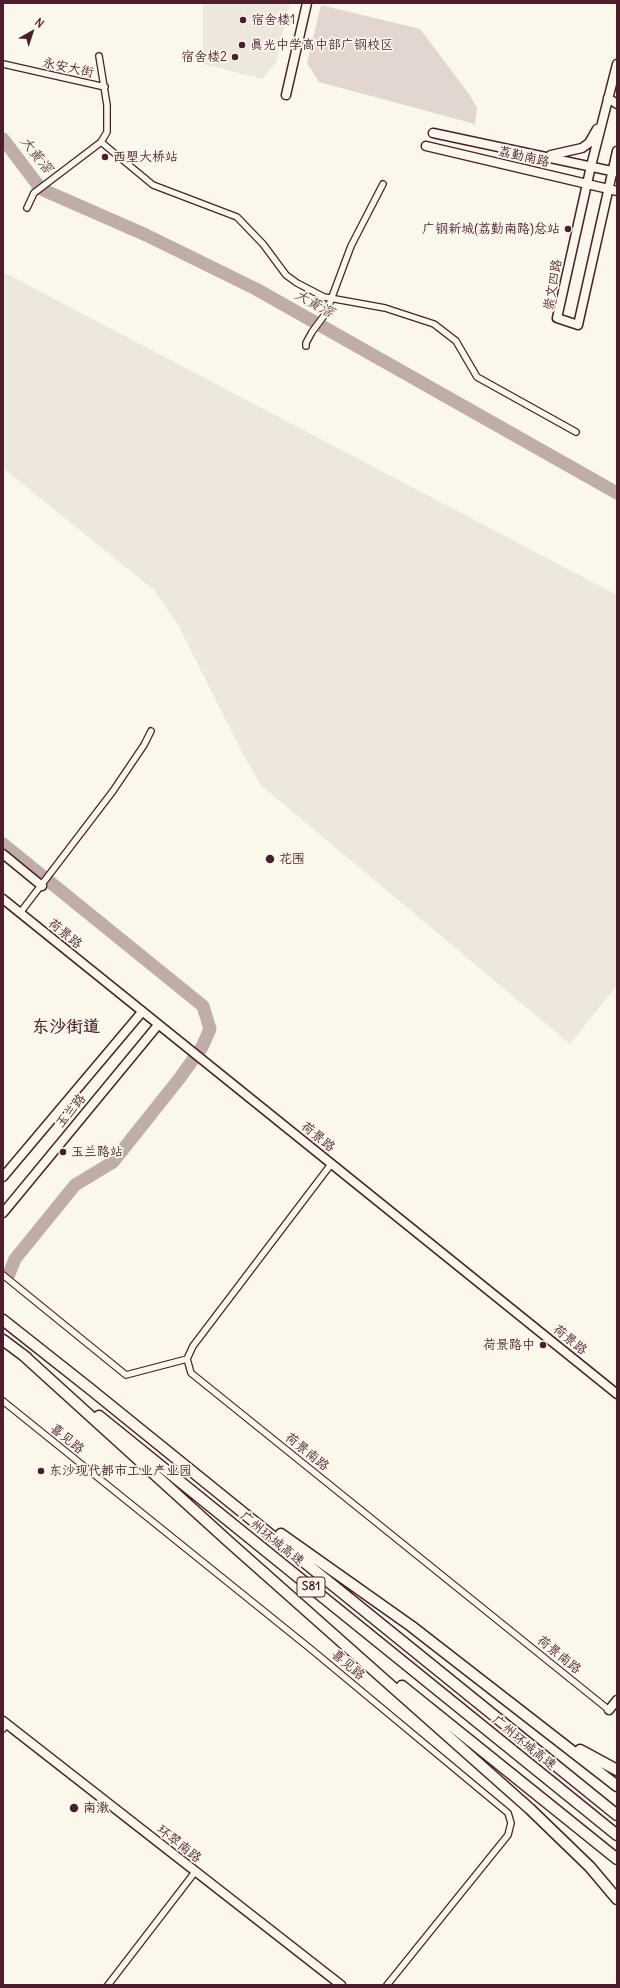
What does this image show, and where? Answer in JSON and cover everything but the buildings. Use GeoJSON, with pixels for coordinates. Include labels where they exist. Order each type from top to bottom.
{"type":"FeatureCollection","features":[{"type":"Feature","properties":{"kind":"highway","name":"广州环城高速"},"geometry":{"type":"LineString","coordinates":[[3,1320],[617,1815]]}},
{"type":"Feature","properties":{"kind":"highway","name":"广州环城高速"},"geometry":{"type":"LineString","coordinates":[[3,1340],[617,1835]]}},
{"type":"Feature","properties":{"kind":"highway"},"geometry":{"type":"LineString","coordinates":[[22,1354],[530,1809],[578,1855],[617,1899]]}},
{"type":"Feature","properties":{"kind":"highway"},"geometry":{"type":"LineString","coordinates":[[89,1388],[229,1497],[411,1626],[525,1713],[617,1786]]}},
{"type":"Feature","properties":{"kind":"highway"},"geometry":{"type":"LineString","coordinates":[[289,1594],[617,1858]]}},
{"type":"Feature","properties":{"kind":"highway"},"geometry":{"type":"LineString","coordinates":[[525,1713],[567,1742],[617,1770]]}},
{"type":"Feature","properties":{"kind":"street"},"geometry":{"type":"LineString","coordinates":[[286,96],[307,3]]}},
{"type":"Feature","properties":{"kind":"street"},"geometry":{"type":"LineString","coordinates":[[27,208],[34,193],[49,180],[54,179],[101,142],[105,136],[108,126],[105,87],[99,56]]}},
{"type":"Feature","properties":{"kind":"street","name":"永安大街"},"geometry":{"type":"LineString","coordinates":[[3,64],[105,87]]}},
{"type":"Feature","properties":{"kind":"street","name":"崇文四路"},"geometry":{"type":"LineString","coordinates":[[617,64],[591,166],[557,318],[578,326],[608,189],[615,172],[617,151]]}},
{"type":"Feature","properties":{"kind":"street"},"geometry":{"type":"LineString","coordinates":[[608,98],[617,104]]}},
{"type":"Feature","properties":{"kind":"street"},"geometry":{"type":"LineString","coordinates":[[544,156],[566,153],[582,148],[590,143],[603,120]]}},
{"type":"Feature","properties":{"kind":"street","name":"荔勤南路"},"geometry":{"type":"LineString","coordinates":[[433,133],[615,172]]}},
{"type":"Feature","properties":{"kind":"street"},"geometry":{"type":"LineString","coordinates":[[101,142],[153,185],[237,217],[250,229],[290,279],[331,299],[386,308],[434,324],[456,341],[477,377],[576,432]]}},
{"type":"Feature","properties":{"kind":"street","name":"荔勤南路"},"geometry":{"type":"LineString","coordinates":[[426,146],[617,191]]}},
{"type":"Feature","properties":{"kind":"street"},"geometry":{"type":"LineString","coordinates":[[306,346],[306,343],[331,299],[351,246],[383,184]]}},
{"type":"Feature","properties":{"kind":"street"},"geometry":{"type":"LineString","coordinates":[[20,913],[54,872],[137,756],[152,731]]}},
{"type":"Feature","properties":{"kind":"street"},"geometry":{"type":"LineString","coordinates":[[3,854],[42,886]]}},
{"type":"Feature","properties":{"kind":"street","name":"荷景路"},"geometry":{"type":"LineString","coordinates":[[3,899],[617,1394]]}},
{"type":"Feature","properties":{"kind":"street","name":"玉兰路"},"geometry":{"type":"LineString","coordinates":[[3,1177],[142,1012]]}},
{"type":"Feature","properties":{"kind":"street","name":"玉兰路"},"geometry":{"type":"LineString","coordinates":[[3,1213],[158,1025]]}},
{"type":"Feature","properties":{"kind":"street"},"geometry":{"type":"LineString","coordinates":[[3,1275],[126,1375],[187,1359],[193,1346],[332,1163]]}},
{"type":"Feature","properties":{"kind":"street","name":"荷景南路"},"geometry":{"type":"LineString","coordinates":[[187,1359],[191,1373],[609,1710]]}},
{"type":"Feature","properties":{"kind":"street","name":"喜见路"},"geometry":{"type":"LineString","coordinates":[[3,1401],[312,1650],[508,1813],[511,1823],[508,1835],[387,1985]]}},
{"type":"Feature","properties":{"kind":"street"},"geometry":{"type":"LineString","coordinates":[[609,1710],[617,1700]]}},
{"type":"Feature","properties":{"kind":"street","name":"环翠南路"},"geometry":{"type":"LineString","coordinates":[[4,1725],[341,1985]]}},
{"type":"Feature","properties":{"kind":"street"},"geometry":{"type":"LineString","coordinates":[[108,1985],[195,1872]]}},
{"type":"Feature","properties":{"kind":"shaded area","name":"真光中学高中部广钢校区"},"geometry":{"type":"Polygon","coordinates":[[[203,3],[290,3],[276,63],[262,79],[203,64],[203,3]]]}},
{"type":"Feature","properties":{"kind":"shaded area"},"geometry":{"type":"Polygon","coordinates":[[[321,5],[420,29],[471,97],[477,108],[475,124],[319,82],[307,63],[321,5]]]}},
{"type":"Feature","properties":{"kind":"shaded area"},"geometry":{"type":"Polygon","coordinates":[[[3,272],[617,595],[617,985],[570,1044],[262,786],[246,760],[178,625],[154,590],[3,468],[3,272]]]}},
{"type":"Feature","properties":{"kind":"waterway","name":"大黄滘"},"geometry":{"type":"LineString","coordinates":[[3,139],[41,189],[146,235],[256,289],[617,493]]}},
{"type":"Feature","properties":{"kind":"waterway"},"geometry":{"type":"LineString","coordinates":[[3,844],[203,1006],[210,1029],[202,1047],[179,1079],[113,1162],[75,1185],[15,1259],[9,1274]]}},
{"type":"Feature","properties":{"kind":"place","name":"宿舍楼1"},"geometry":{"type":"Point","coordinates":[243,20]}},
{"type":"Feature","properties":{"kind":"place","name":"真光中学高中部广钢校区"},"geometry":{"type":"Point","coordinates":[242,45]}},
{"type":"Feature","properties":{"kind":"place","name":"宿舍楼2"},"geometry":{"type":"Point","coordinates":[235,57]}},
{"type":"Feature","properties":{"kind":"place","name":"西塱大桥站"},"geometry":{"type":"Point","coordinates":[105,157]}},
{"type":"Feature","properties":{"kind":"place","name":"广钢新城(荔勤南路)总站"},"geometry":{"type":"Point","coordinates":[568,229]}},
{"type":"Feature","properties":{"kind":"place","name":"花围"},"geometry":{"type":"Point","coordinates":[270,859]}},
{"type":"Feature","properties":{"kind":"place","name":"玉兰路站"},"geometry":{"type":"Point","coordinates":[63,1152]}},
{"type":"Feature","properties":{"kind":"place","name":"荷景路中"},"geometry":{"type":"Point","coordinates":[543,1345]}},
{"type":"Feature","properties":{"kind":"place","name":"东沙现代都市工业产业园"},"geometry":{"type":"Point","coordinates":[41,1471]}},
{"type":"Feature","properties":{"kind":"place","name":"南漖"},"geometry":{"type":"Point","coordinates":[74,1808]}},
{"type":"Feature","properties":{"kind":"district","name":"东沙街道"},"geometry":{"type":"Point","coordinates":[66,1027]}}]}
